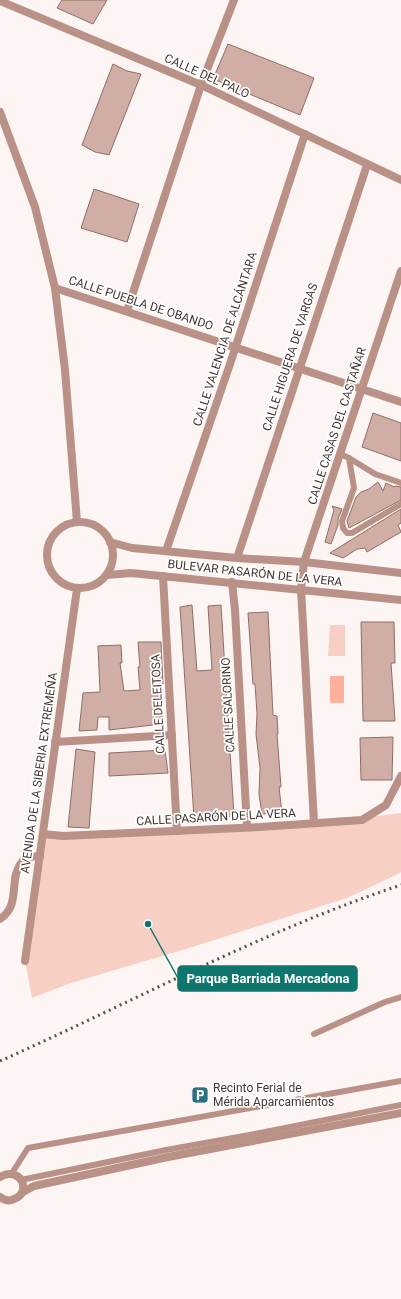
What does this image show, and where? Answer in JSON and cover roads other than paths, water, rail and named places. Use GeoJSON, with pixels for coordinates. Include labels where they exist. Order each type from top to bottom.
{"type":"FeatureCollection","features":[{"type":"Feature","properties":{"kind":"street"},"geometry":{"type":"LineString","coordinates":[[127,311],[201,85],[234,0]]}},
{"type":"Feature","properties":{"kind":"street","name":"CALLE DEL PALO"},"geometry":{"type":"LineString","coordinates":[[0,1],[201,85],[401,180]]}},
{"type":"Feature","properties":{"kind":"street"},"geometry":{"type":"LineString","coordinates":[[0,112],[35,207],[55,288],[65,370],[78,522]]}},
{"type":"Feature","properties":{"kind":"street","name":"CALLE VALENCIA DE ALCÁNTARA"},"geometry":{"type":"LineString","coordinates":[[166,551],[306,134]]}},
{"type":"Feature","properties":{"kind":"street","name":"CALLE HIGUERA DE VARGAS"},"geometry":{"type":"LineString","coordinates":[[237,558],[367,165]]}},
{"type":"Feature","properties":{"kind":"street","name":"CALLE CASAS DEL CASTAÑAR"},"geometry":{"type":"LineString","coordinates":[[314,823],[300,589],[304,562],[401,271]]}},
{"type":"Feature","properties":{"kind":"street","name":"CALLE PUEBLA DE OBANDO"},"geometry":{"type":"LineString","coordinates":[[55,288],[401,402]]}},
{"type":"Feature","properties":{"kind":"street"},"geometry":{"type":"LineString","coordinates":[[78,522],[95,525],[104,532],[110,542],[113,553],[112,565],[107,575],[99,583],[88,588],[77,589],[65,586],[56,579],[49,569],[46,558],[50,541],[57,531],[66,525],[78,522]]}},
{"type":"Feature","properties":{"kind":"street","name":"BULEVAR PASARÓN DE LA VERA"},"geometry":{"type":"LineString","coordinates":[[110,542],[132,548],[237,558],[304,562],[401,573]]}},
{"type":"Feature","properties":{"kind":"street","name":"BULEVAR PASARÓN DE LA VERA"},"geometry":{"type":"LineString","coordinates":[[107,575],[131,573],[401,600]]}},
{"type":"Feature","properties":{"kind":"street","name":"CALLE DELEITOSA"},"geometry":{"type":"LineString","coordinates":[[163,576],[177,831]]}},
{"type":"Feature","properties":{"kind":"street","name":"CALLE SALORINO"},"geometry":{"type":"LineString","coordinates":[[232,582],[247,827]]}},
{"type":"Feature","properties":{"kind":"street","name":"AVENIDA DE LA SIBERIA EXTREMEÑA"},"geometry":{"type":"LineString","coordinates":[[25,961],[77,589]]}},
{"type":"Feature","properties":{"kind":"street"},"geometry":{"type":"LineString","coordinates":[[55,742],[172,735]]}},
{"type":"Feature","properties":{"kind":"street","name":"CALLE PASARÓN DE LA VERA"},"geometry":{"type":"LineString","coordinates":[[43,834],[63,836],[177,831],[362,820],[386,805],[401,776]]}},
{"type":"Feature","properties":{"kind":"street"},"geometry":{"type":"LineString","coordinates":[[0,920],[10,910],[16,873],[20,863],[26,857],[40,856]]}},
{"type":"Feature","properties":{"kind":"street"},"geometry":{"type":"LineString","coordinates":[[0,1196],[3,1200],[11,1201],[18,1198],[23,1192],[34,1186],[168,1157],[401,1113]]}},
{"type":"Feature","properties":{"kind":"street"},"geometry":{"type":"LineString","coordinates":[[0,1177],[12,1173],[17,1175],[21,1180],[23,1192]]}},
{"type":"Feature","properties":{"kind":"lane"},"geometry":{"type":"LineString","coordinates":[[340,454],[375,474],[401,483]]}},
{"type":"Feature","properties":{"kind":"lane"},"geometry":{"type":"LineString","coordinates":[[349,458],[354,488],[342,521],[343,528],[347,533],[352,533],[401,504]]}},
{"type":"Feature","properties":{"kind":"lane"},"geometry":{"type":"LineString","coordinates":[[314,1034],[385,1002],[401,997]]}},
{"type":"Feature","properties":{"kind":"lane"},"geometry":{"type":"LineString","coordinates":[[12,1173],[28,1148],[401,1081]]}},
{"type":"Feature","properties":{"kind":"lane"},"geometry":{"type":"LineString","coordinates":[[21,1180],[401,1104]]}},
{"type":"Feature","properties":{"kind":"railway"},"geometry":{"type":"LineString","coordinates":[[0,1061],[248,945],[349,903],[401,885]]}},
{"type":"Feature","properties":{"kind":"place","name":"Parque Barriada Mercadona"},"geometry":{"type":"Point","coordinates":[148,924]}},
{"type":"Feature","properties":{"kind":"place","name":"Recinto Ferial de Mérida Aparcamientos"},"geometry":{"type":"Point","coordinates":[200,1095]}}]}
